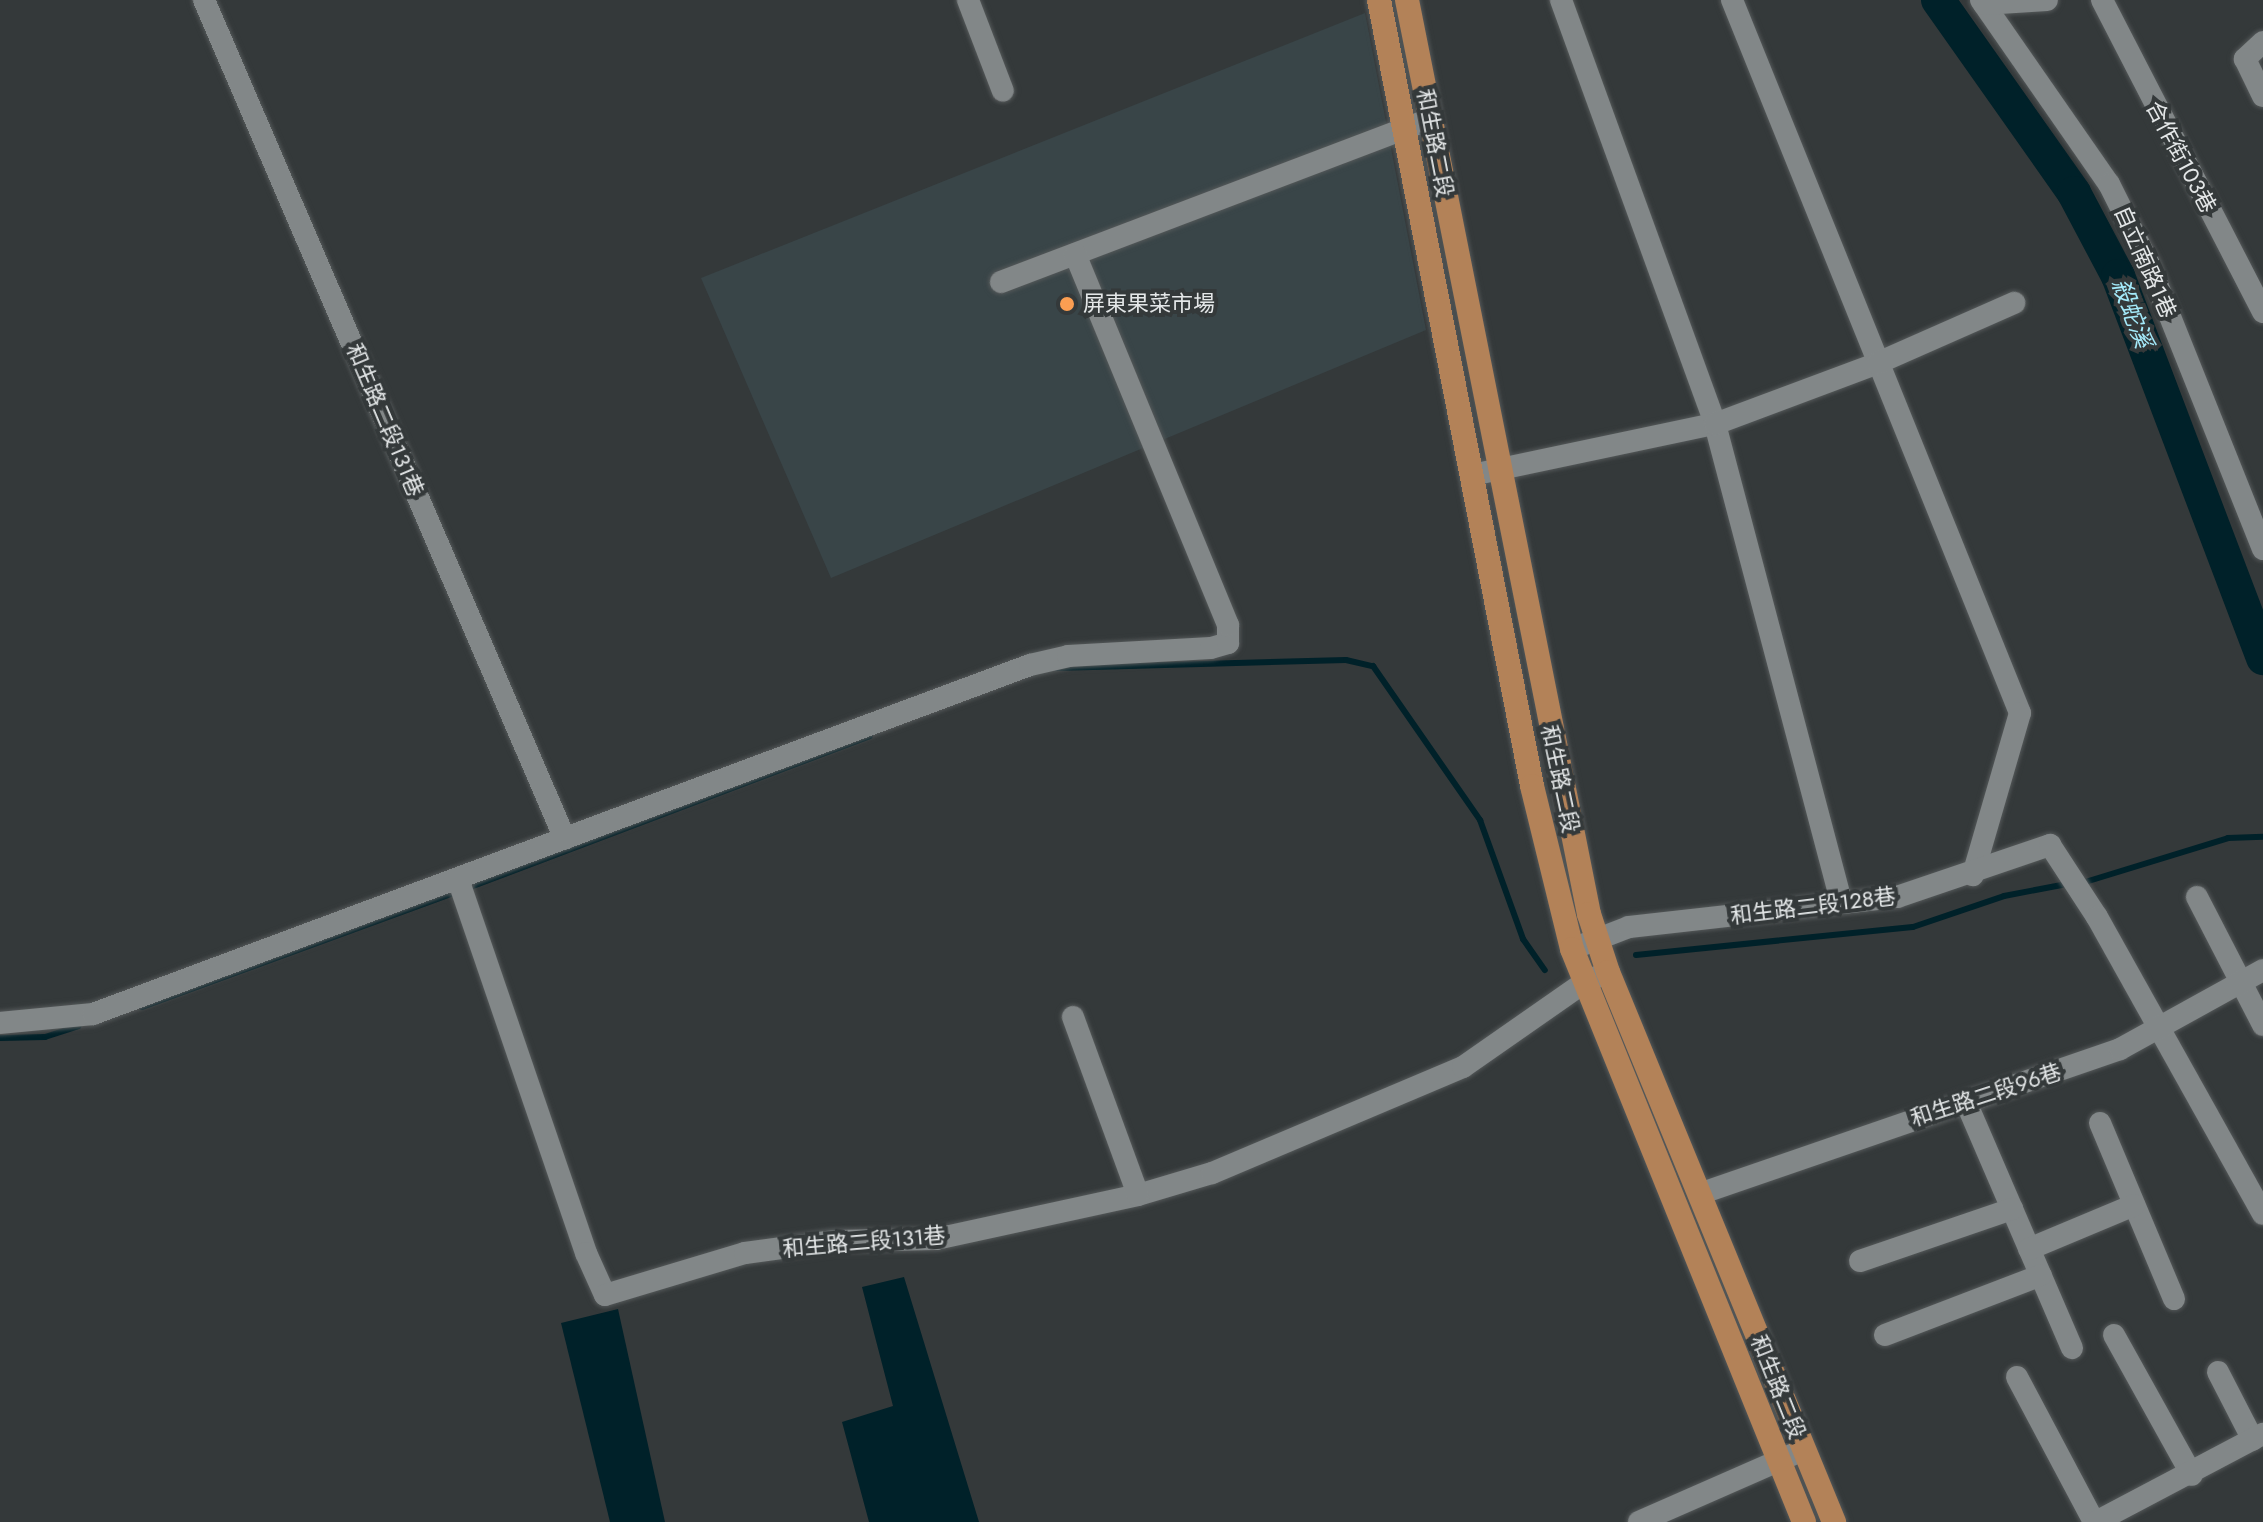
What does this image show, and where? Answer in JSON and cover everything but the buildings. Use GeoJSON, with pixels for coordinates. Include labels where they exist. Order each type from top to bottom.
{"type":"FeatureCollection","features":[{"type":"Feature","properties":{"kind":"main road","name":"和生路二段"},"geometry":{"type":"LineString","coordinates":[[1379,0],[1532,786],[1572,949],[1804,1522]]}},
{"type":"Feature","properties":{"kind":"main road","name":"和生路二段"},"geometry":{"type":"LineString","coordinates":[[1407,0],[1498,469],[1597,943],[1834,1522]]}},
{"type":"Feature","properties":{"kind":"street","name":"和生路二段131巷"},"geometry":{"type":"LineString","coordinates":[[204,0],[565,839]]}},
{"type":"Feature","properties":{"kind":"street"},"geometry":{"type":"LineString","coordinates":[[968,0],[1003,91]]}},
{"type":"Feature","properties":{"kind":"street"},"geometry":{"type":"LineString","coordinates":[[1561,0],[1715,424],[1841,901]]}},
{"type":"Feature","properties":{"kind":"street"},"geometry":{"type":"LineString","coordinates":[[1732,0],[2020,713],[1973,875]]}},
{"type":"Feature","properties":{"kind":"street"},"geometry":{"type":"LineString","coordinates":[[1982,2],[2047,0]]}},
{"type":"Feature","properties":{"kind":"street","name":"合作街103巷"},"geometry":{"type":"LineString","coordinates":[[2102,0],[2263,312]]}},
{"type":"Feature","properties":{"kind":"street","name":"自立南路1巷"},"geometry":{"type":"LineString","coordinates":[[1982,2],[2109,184],[2149,264],[2263,549]]}},
{"type":"Feature","properties":{"kind":"street"},"geometry":{"type":"LineString","coordinates":[[2263,42],[2245,59],[2263,96]]}},
{"type":"Feature","properties":{"kind":"street"},"geometry":{"type":"LineString","coordinates":[[1001,282],[1431,119]]}},
{"type":"Feature","properties":{"kind":"street"},"geometry":{"type":"LineString","coordinates":[[0,1023],[93,1014],[1030,665],[1068,656],[1211,648],[1228,643],[1228,625],[1075,254]]}},
{"type":"Feature","properties":{"kind":"street"},"geometry":{"type":"LineString","coordinates":[[1472,475],[1715,424],[1878,363],[2014,303]]}},
{"type":"Feature","properties":{"kind":"street","name":"和生路二段128巷"},"geometry":{"type":"LineString","coordinates":[[1572,949],[1597,943],[1629,927],[1897,897],[2057,854],[2077,891],[2097,917],[2158,1029]]}},
{"type":"Feature","properties":{"kind":"street","name":"和生路二段131巷"},"geometry":{"type":"LineString","coordinates":[[458,879],[591,1267],[605,1295],[745,1253],[834,1241],[936,1239],[1138,1195],[1212,1173],[1463,1067],[1585,982],[1608,972]]}},
{"type":"Feature","properties":{"kind":"street"},"geometry":{"type":"LineString","coordinates":[[2197,897],[2263,1025]]}},
{"type":"Feature","properties":{"kind":"street","name":"和生路二段96巷"},"geometry":{"type":"LineString","coordinates":[[1699,1194],[2120,1049],[2263,970]]}},
{"type":"Feature","properties":{"kind":"street"},"geometry":{"type":"LineString","coordinates":[[1073,1017],[1138,1195]]}},
{"type":"Feature","properties":{"kind":"street"},"geometry":{"type":"LineString","coordinates":[[2158,1029],[2263,1214]]}},
{"type":"Feature","properties":{"kind":"street"},"geometry":{"type":"LineString","coordinates":[[1966,1102],[2072,1348]]}},
{"type":"Feature","properties":{"kind":"street"},"geometry":{"type":"LineString","coordinates":[[2100,1123],[2174,1299]]}},
{"type":"Feature","properties":{"kind":"street"},"geometry":{"type":"LineString","coordinates":[[2029,1249],[2134,1205]]}},
{"type":"Feature","properties":{"kind":"street"},"geometry":{"type":"LineString","coordinates":[[1860,1261],[2012,1209]]}},
{"type":"Feature","properties":{"kind":"street"},"geometry":{"type":"LineString","coordinates":[[1885,1335],[2041,1275]]}},
{"type":"Feature","properties":{"kind":"street"},"geometry":{"type":"LineString","coordinates":[[2114,1335],[2192,1475]]}},
{"type":"Feature","properties":{"kind":"street"},"geometry":{"type":"LineString","coordinates":[[2017,1377],[2095,1522],[2192,1475],[2258,1437],[2218,1372]]}},
{"type":"Feature","properties":{"kind":"street"},"geometry":{"type":"LineString","coordinates":[[1639,1522],[1803,1450]]}},
{"type":"Feature","properties":{"kind":"shaded area","name":"屏東果菜市場"},"geometry":{"type":"Polygon","coordinates":[[[1365,13],[1426,330],[831,578],[701,278],[1365,13]]]}},
{"type":"Feature","properties":{"kind":"water"},"geometry":{"type":"Polygon","coordinates":[[[904,1277],[979,1522],[869,1522],[842,1422],[893,1406],[862,1287],[904,1277]]]}},
{"type":"Feature","properties":{"kind":"water"},"geometry":{"type":"Polygon","coordinates":[[[618,1309],[665,1522],[610,1522],[561,1323],[618,1309]]]}},
{"type":"Feature","properties":{"kind":"waterway","name":"殺蛇溪"},"geometry":{"type":"LineString","coordinates":[[1938,0],[2074,193],[2118,276],[2263,658]]}},
{"type":"Feature","properties":{"kind":"waterway"},"geometry":{"type":"LineString","coordinates":[[1057,668],[1346,660],[1373,666],[1480,820],[1523,939],[1545,970]]}},
{"type":"Feature","properties":{"kind":"waterway"},"geometry":{"type":"LineString","coordinates":[[473,886],[870,736]]}},
{"type":"Feature","properties":{"kind":"waterway"},"geometry":{"type":"LineString","coordinates":[[2082,883],[2228,838],[2263,837]]}},
{"type":"Feature","properties":{"kind":"waterway"},"geometry":{"type":"LineString","coordinates":[[1636,955],[1913,927],[2004,896],[2067,884]]}},
{"type":"Feature","properties":{"kind":"waterway"},"geometry":{"type":"LineString","coordinates":[[142,1007],[454,893]]}},
{"type":"Feature","properties":{"kind":"waterway"},"geometry":{"type":"LineString","coordinates":[[0,1038],[45,1037],[78,1026]]}},
{"type":"Feature","properties":{"kind":"place","name":"屏東果菜市場"},"geometry":{"type":"Point","coordinates":[1067,304]}}]}
